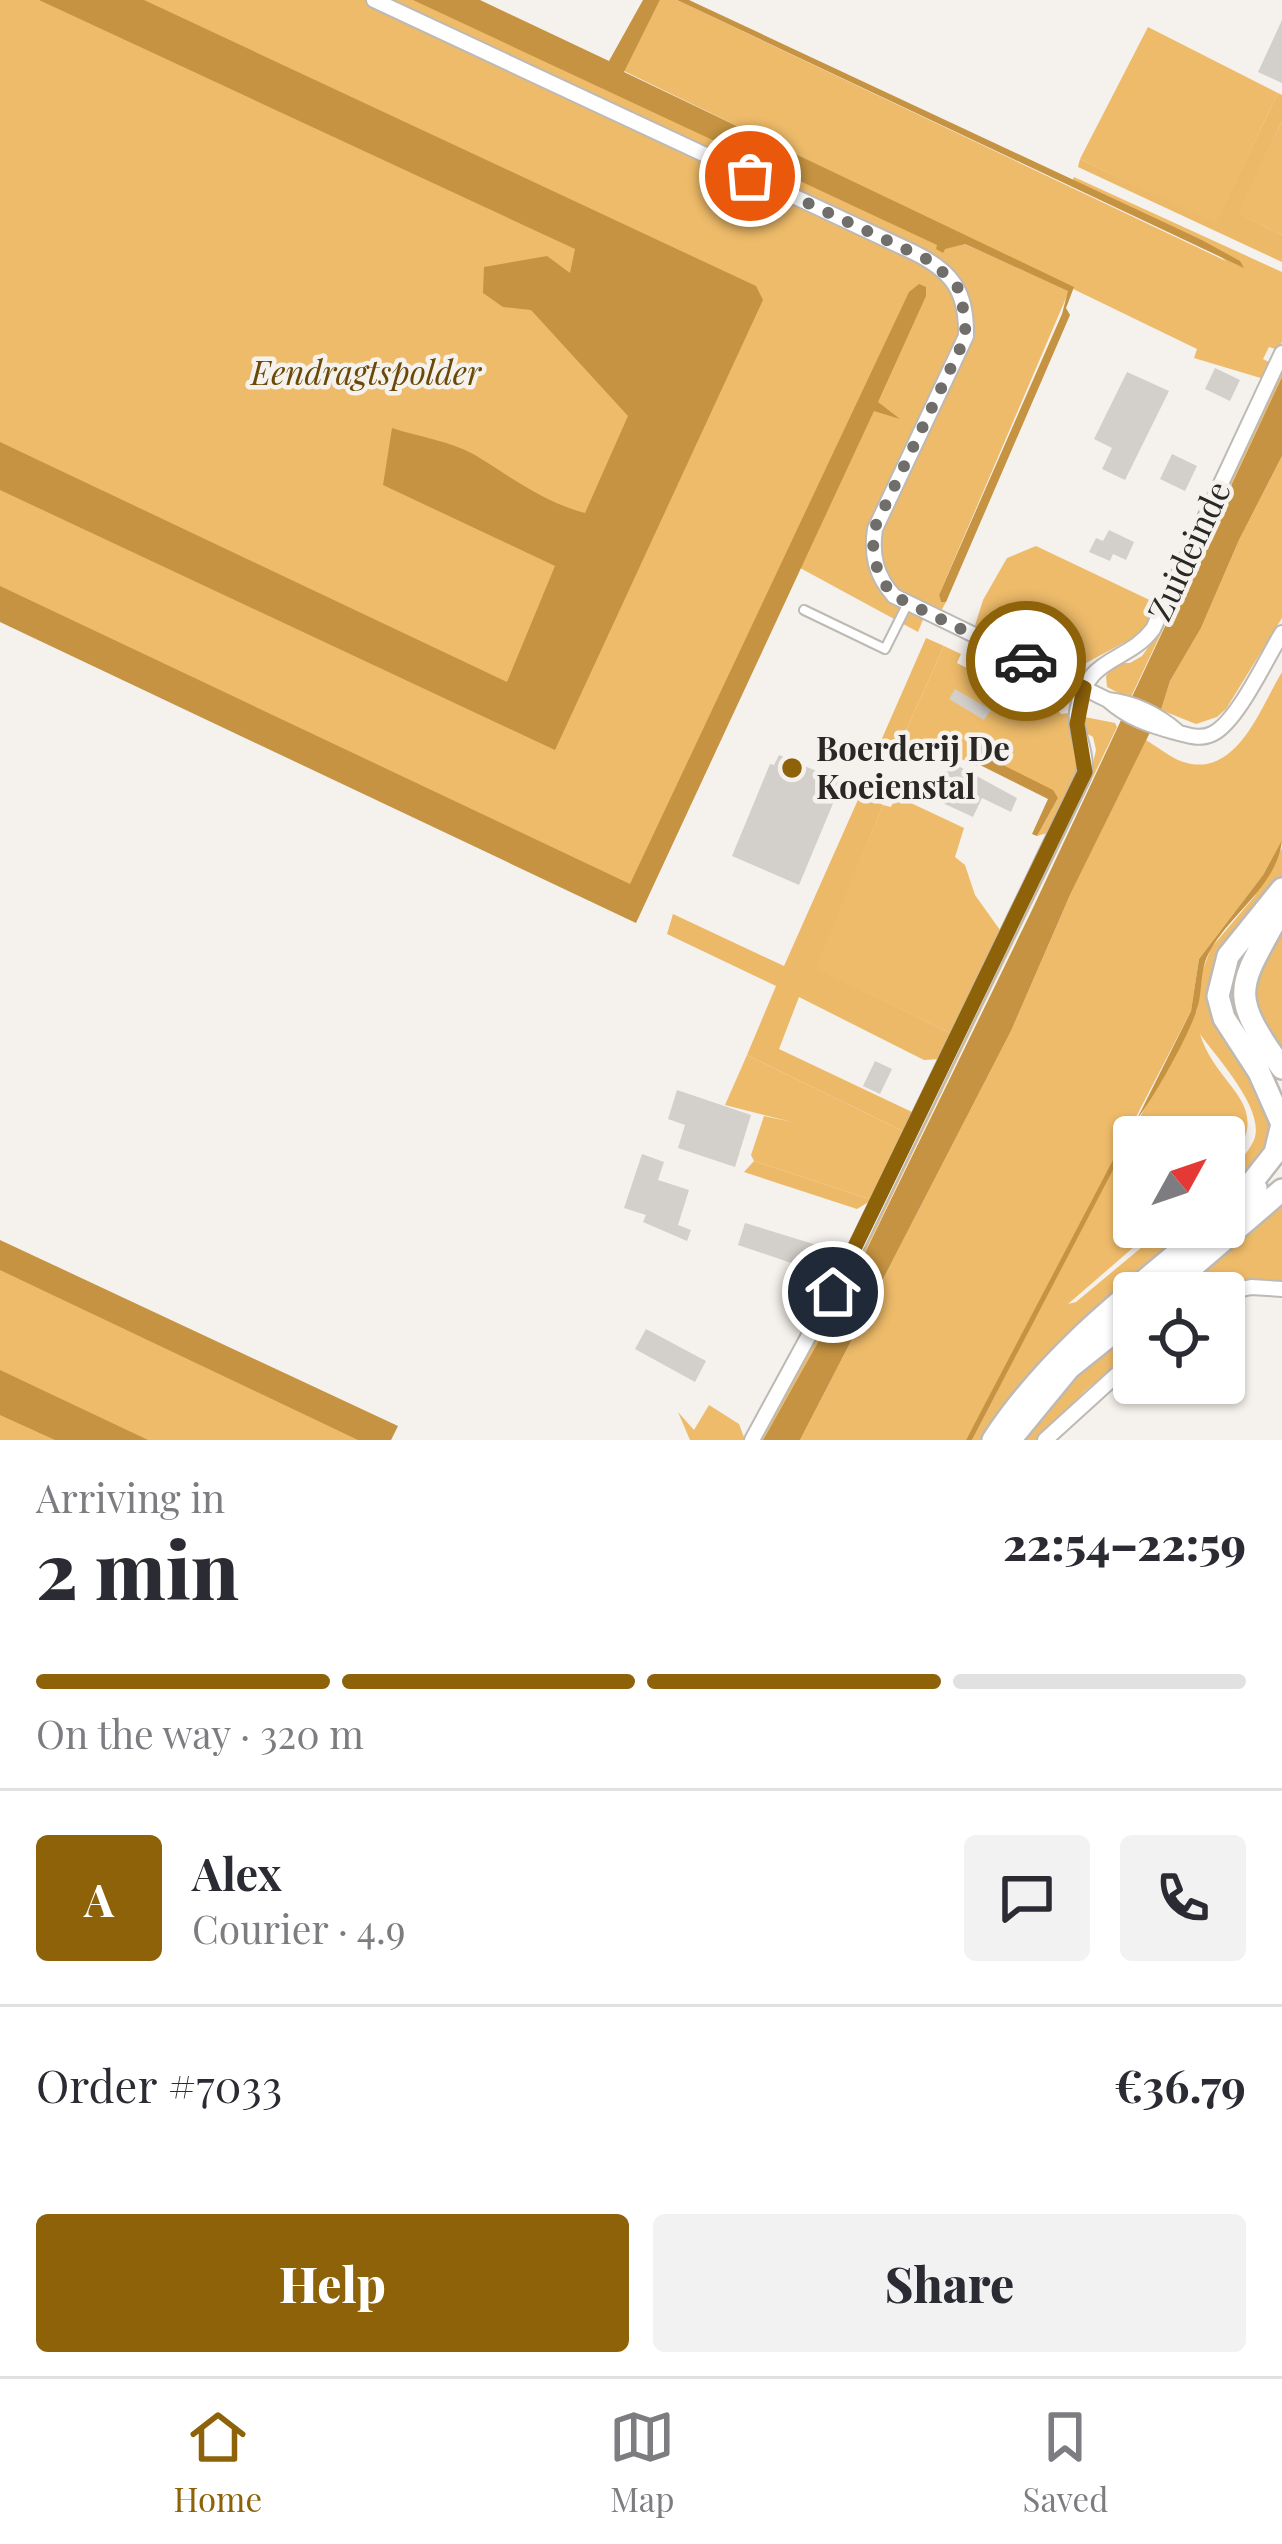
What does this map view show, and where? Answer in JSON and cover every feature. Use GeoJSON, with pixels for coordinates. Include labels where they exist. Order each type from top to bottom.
{"type":"FeatureCollection","features":[{"type":"Feature","properties":{"kind":"main road"},"geometry":{"type":"LineString","coordinates":[[1282,889],[1228,956],[1219,982],[1224,1018],[1282,1099]]}},
{"type":"Feature","properties":{"kind":"main road"},"geometry":{"type":"LineString","coordinates":[[1282,908],[1255,959],[1244,994],[1252,1025],[1282,1068]]}},
{"type":"Feature","properties":{"kind":"main road"},"geometry":{"type":"LineString","coordinates":[[1183,1272],[1253,1204],[1279,1157],[1282,1124],[1259,1072]]}},
{"type":"Feature","properties":{"kind":"main road"},"geometry":{"type":"LineString","coordinates":[[1245,1207],[1282,1190]]}},
{"type":"Feature","properties":{"kind":"main road"},"geometry":{"type":"LineString","coordinates":[[1253,1204],[1282,1200]]}},
{"type":"Feature","properties":{"kind":"main road"},"geometry":{"type":"LineString","coordinates":[[993,1440],[1059,1355],[1184,1248]]}},
{"type":"Feature","properties":{"kind":"main road"},"geometry":{"type":"LineString","coordinates":[[1010,1440],[1069,1368],[1113,1333]]}},
{"type":"Feature","properties":{"kind":"street"},"geometry":{"type":"LineString","coordinates":[[374,0],[913,252],[954,280],[965,303],[966,336],[874,529],[872,550],[880,579],[907,604],[1178,733],[1204,736],[1222,727],[1282,633]]}},
{"type":"Feature","properties":{"kind":"street","name":"Zuideinde"},"geometry":{"type":"LineString","coordinates":[[1084,688],[1100,665],[1153,629],[1282,353]]}},
{"type":"Feature","properties":{"kind":"street"},"geometry":{"type":"LineString","coordinates":[[752,1440],[851,1258],[1082,779],[1086,766],[1078,710],[1084,688]]}},
{"type":"Feature","properties":{"kind":"street"},"geometry":{"type":"LineString","coordinates":[[1245,1288],[1282,1288]]}},
{"type":"Feature","properties":{"kind":"street"},"geometry":{"type":"LineString","coordinates":[[1045,1440],[1113,1377]]}},
{"type":"Feature","properties":{"kind":"lane"},"geometry":{"type":"LineString","coordinates":[[804,610],[885,649],[907,604]]}},
{"type":"Feature","properties":{"kind":"green space","name":"Eendragtspolder"},"geometry":{"type":"Polygon","coordinates":[[[0,0],[423,0],[1069,291],[939,595],[946,602],[940,613],[928,607],[918,632],[791,563],[635,900],[0,602],[0,0]]]}},
{"type":"Feature","properties":{"kind":"green space"},"geometry":{"type":"Polygon","coordinates":[[[660,0],[677,0],[1226,261],[1200,239],[1072,181],[1074,177],[1282,272],[1282,342],[1278,350],[1269,347],[1263,359],[1271,363],[1264,379],[1194,358],[1197,349],[624,71],[660,0]]]}},
{"type":"Feature","properties":{"kind":"green space"},"geometry":{"type":"Polygon","coordinates":[[[1148,27],[1278,93],[1215,224],[1080,159],[1148,27]]]}},
{"type":"Feature","properties":{"kind":"green space"},"geometry":{"type":"Polygon","coordinates":[[[1282,121],[1282,235],[1237,213],[1282,121]]]}},
{"type":"Feature","properties":{"kind":"green space"},"geometry":{"type":"Polygon","coordinates":[[[1282,369],[1130,699],[1107,687],[1106,676],[1116,663],[1130,663],[1142,656],[1156,636],[1282,369]]]}},
{"type":"Feature","properties":{"kind":"green space"},"geometry":{"type":"Polygon","coordinates":[[[1282,456],[1282,618],[1226,709],[1196,724],[1161,710],[1170,681],[1201,628],[1282,456]]]}},
{"type":"Feature","properties":{"kind":"green space"},"geometry":{"type":"Polygon","coordinates":[[[1036,546],[1158,604],[1142,633],[1063,671],[974,629],[983,600],[1007,558],[1036,546]]]}},
{"type":"Feature","properties":{"kind":"green space"},"geometry":{"type":"Polygon","coordinates":[[[944,646],[961,654],[957,663],[967,668],[972,659],[1042,691],[1061,714],[1068,713],[1080,764],[1051,832],[1037,836],[1058,798],[984,757],[977,766],[938,752],[897,750],[944,646]]]}},
{"type":"Feature","properties":{"kind":"green space"},"geometry":{"type":"Polygon","coordinates":[[[1282,672],[1282,840],[1263,875],[1199,959],[1191,1011],[1137,1116],[1113,1116],[1113,1167],[966,1440],[800,1440],[1011,1031],[1070,895],[1146,740],[1187,763],[1205,764],[1234,749],[1282,672]]]}},
{"type":"Feature","properties":{"kind":"green space"},"geometry":{"type":"Polygon","coordinates":[[[1085,717],[1117,727],[844,1296],[759,1440],[847,1278],[1090,776],[1096,750],[1093,737],[1086,733],[1085,717]]]}},
{"type":"Feature","properties":{"kind":"green space"},"geometry":{"type":"Polygon","coordinates":[[[896,796],[964,828],[955,857],[965,865],[975,895],[1000,930],[954,1035],[815,968],[883,805],[891,807],[896,796]]]}},
{"type":"Feature","properties":{"kind":"green space"},"geometry":{"type":"Polygon","coordinates":[[[1282,848],[1282,877],[1213,977],[1273,1121],[1262,1155],[1245,1177],[1245,1153],[1256,1128],[1253,1114],[1200,1034],[1208,1054],[1240,1099],[1246,1113],[1245,1133],[1245,1116],[1141,1116],[1197,1010],[1199,980],[1211,948],[1254,897],[1282,848]]]}},
{"type":"Feature","properties":{"kind":"green space"},"geometry":{"type":"Polygon","coordinates":[[[1282,918],[1282,1057],[1259,1017],[1253,988],[1282,918]]]}},
{"type":"Feature","properties":{"kind":"green space"},"geometry":{"type":"Polygon","coordinates":[[[747,1055],[905,1132],[872,1200],[754,1161],[751,1155],[764,1116],[792,1122],[725,1105],[747,1055]]]}},
{"type":"Feature","properties":{"kind":"green space"},"geometry":{"type":"Polygon","coordinates":[[[1113,1168],[1113,1248],[1133,1248],[1068,1304],[1141,1248],[1166,1248],[1138,1272],[1113,1272],[1113,1293],[1046,1355],[985,1440],[972,1440],[1113,1168]]]}},
{"type":"Feature","properties":{"kind":"green space"},"geometry":{"type":"Polygon","coordinates":[[[1282,1207],[1282,1282],[1245,1284],[1245,1272],[1201,1272],[1231,1248],[1245,1248],[1245,1237],[1282,1207]]]}},
{"type":"Feature","properties":{"kind":"green space"},"geometry":{"type":"Polygon","coordinates":[[[0,1256],[382,1440],[0,1440],[0,1256]]]}},
{"type":"Feature","properties":{"kind":"green space"},"geometry":{"type":"Polygon","coordinates":[[[1113,1344],[1113,1368],[1037,1440],[1016,1440],[1055,1390],[1113,1344]]]}},
{"type":"Feature","properties":{"kind":"green space"},"geometry":{"type":"Polygon","coordinates":[[[709,1405],[739,1424],[745,1440],[690,1440],[678,1412],[694,1430],[709,1405]]]}},
{"type":"Feature","properties":{"kind":"shaded area"},"geometry":{"type":"Polygon","coordinates":[[[39,0],[144,0],[756,286],[763,300],[555,750],[0,490],[0,442],[507,682],[555,566],[383,485],[392,428],[466,450],[541,496],[585,513],[628,416],[531,310],[503,307],[483,293],[484,267],[547,256],[570,273],[575,249],[39,0]]]}},
{"type":"Feature","properties":{"kind":"shaded area"},"geometry":{"type":"Polygon","coordinates":[[[413,0],[480,0],[609,61],[643,0],[660,0],[624,72],[1074,287],[1066,308],[1070,315],[946,602],[939,595],[1068,291],[965,244],[943,253],[937,245],[413,0]]]}},
{"type":"Feature","properties":{"kind":"shaded area"},"geometry":{"type":"Polygon","coordinates":[[[677,0],[689,0],[1200,239],[1240,261],[1244,268],[677,0]]]}},
{"type":"Feature","properties":{"kind":"shaded area"},"geometry":{"type":"Polygon","coordinates":[[[1278,93],[1282,95],[1282,121],[1238,213],[1282,235],[1282,262],[1078,167],[1080,159],[1215,223],[1278,93]]]}},
{"type":"Feature","properties":{"kind":"shaded area"},"geometry":{"type":"Polygon","coordinates":[[[919,284],[926,287],[926,296],[878,402],[900,419],[874,411],[636,923],[0,622],[0,586],[630,884],[909,292],[919,284]]]}},
{"type":"Feature","properties":{"kind":"shaded area"},"geometry":{"type":"Polygon","coordinates":[[[1282,377],[1282,456],[1201,628],[1170,681],[1161,710],[1070,895],[1011,1031],[800,1440],[763,1440],[844,1296],[1032,910],[1282,377]]]}},
{"type":"Feature","properties":{"kind":"shaded area"},"geometry":{"type":"Polygon","coordinates":[[[926,638],[944,646],[897,750],[880,743],[926,638]]]}},
{"type":"Feature","properties":{"kind":"shaded area"},"geometry":{"type":"Polygon","coordinates":[[[985,756],[1053,790],[1058,798],[1037,836],[1032,834],[1048,799],[980,765],[985,756]]]}},
{"type":"Feature","properties":{"kind":"shaded area"},"geometry":{"type":"Polygon","coordinates":[[[861,793],[883,805],[816,968],[954,1035],[941,1059],[924,1060],[799,997],[779,1049],[912,1112],[905,1132],[747,1055],[776,986],[667,934],[673,914],[784,966],[861,793]]]}},
{"type":"Feature","properties":{"kind":"shaded area"},"geometry":{"type":"Polygon","coordinates":[[[1282,840],[1272,871],[1211,949],[1192,1024],[1138,1116],[1191,1011],[1199,959],[1263,875],[1282,840]]]}},
{"type":"Feature","properties":{"kind":"shaded area"},"geometry":{"type":"Polygon","coordinates":[[[1113,1160],[1113,1170],[972,1440],[966,1440],[1113,1160]]]}},
{"type":"Feature","properties":{"kind":"shaded area"},"geometry":{"type":"Polygon","coordinates":[[[754,1161],[872,1200],[857,1209],[744,1172],[754,1161]]]}},
{"type":"Feature","properties":{"kind":"shaded area"},"geometry":{"type":"Polygon","coordinates":[[[0,1240],[398,1426],[391,1440],[358,1440],[0,1270],[0,1240]]]}},
{"type":"Feature","properties":{"kind":"shaded area"},"geometry":{"type":"Polygon","coordinates":[[[0,1370],[148,1440],[55,1440],[0,1415],[0,1370]]]}},
{"type":"Feature","properties":{"kind":"building"},"geometry":{"type":"Polygon","coordinates":[[[1282,20],[1282,83],[1258,72],[1282,20]]]}},
{"type":"Feature","properties":{"kind":"building"},"geometry":{"type":"Polygon","coordinates":[[[1215,368],[1240,380],[1230,401],[1205,389],[1215,368]]]}},
{"type":"Feature","properties":{"kind":"building"},"geometry":{"type":"Polygon","coordinates":[[[1127,372],[1169,391],[1125,480],[1102,469],[1112,448],[1094,439],[1127,372]]]}},
{"type":"Feature","properties":{"kind":"building"},"geometry":{"type":"Polygon","coordinates":[[[1172,454],[1197,466],[1185,491],[1160,479],[1172,454]]]}},
{"type":"Feature","properties":{"kind":"building"},"geometry":{"type":"Polygon","coordinates":[[[1109,530],[1134,542],[1126,560],[1113,554],[1110,561],[1089,552],[1096,538],[1103,541],[1109,530]]]}},
{"type":"Feature","properties":{"kind":"building"},"geometry":{"type":"Polygon","coordinates":[[[955,689],[991,710],[984,720],[949,699],[955,689]]]}},
{"type":"Feature","properties":{"kind":"building"},"geometry":{"type":"Polygon","coordinates":[[[779,755],[842,782],[799,885],[732,856],[770,764],[779,755]]]}},
{"type":"Feature","properties":{"kind":"building"},"geometry":{"type":"Polygon","coordinates":[[[951,762],[1017,798],[1011,812],[982,798],[973,817],[934,799],[951,762]]]}},
{"type":"Feature","properties":{"kind":"building"},"geometry":{"type":"Polygon","coordinates":[[[875,1061],[892,1069],[880,1094],[863,1086],[875,1061]]]}},
{"type":"Feature","properties":{"kind":"building"},"geometry":{"type":"Polygon","coordinates":[[[677,1090],[751,1115],[735,1167],[678,1148],[685,1125],[668,1119],[677,1090]]]}},
{"type":"Feature","properties":{"kind":"building"},"geometry":{"type":"Polygon","coordinates":[[[642,1154],[664,1162],[658,1180],[689,1190],[678,1225],[691,1230],[687,1241],[643,1222],[646,1215],[624,1208],[642,1154]]]}},
{"type":"Feature","properties":{"kind":"building"},"geometry":{"type":"Polygon","coordinates":[[[745,1223],[820,1246],[812,1270],[738,1245],[745,1223]]]}},
{"type":"Feature","properties":{"kind":"building"},"geometry":{"type":"Polygon","coordinates":[[[646,1329],[706,1361],[695,1382],[635,1349],[646,1329]]]}},
{"type":"Feature","properties":{"kind":"way so far"},"geometry":{"type":"LineString","coordinates":[[750,176],[933,262],[961,291],[966,336],[874,529],[872,550],[880,579],[894,596],[1026,661]]}},
{"type":"Feature","properties":{"kind":"place","name":"Boerderij De Koeienstal"},"geometry":{"type":"Point","coordinates":[792,768]}},
{"type":"Feature","properties":{"kind":"route"},"geometry":{"type":"LineString","coordinates":[[833,1292],[1085,772],[1077,724],[1084,688],[1026,661]]}}]}
